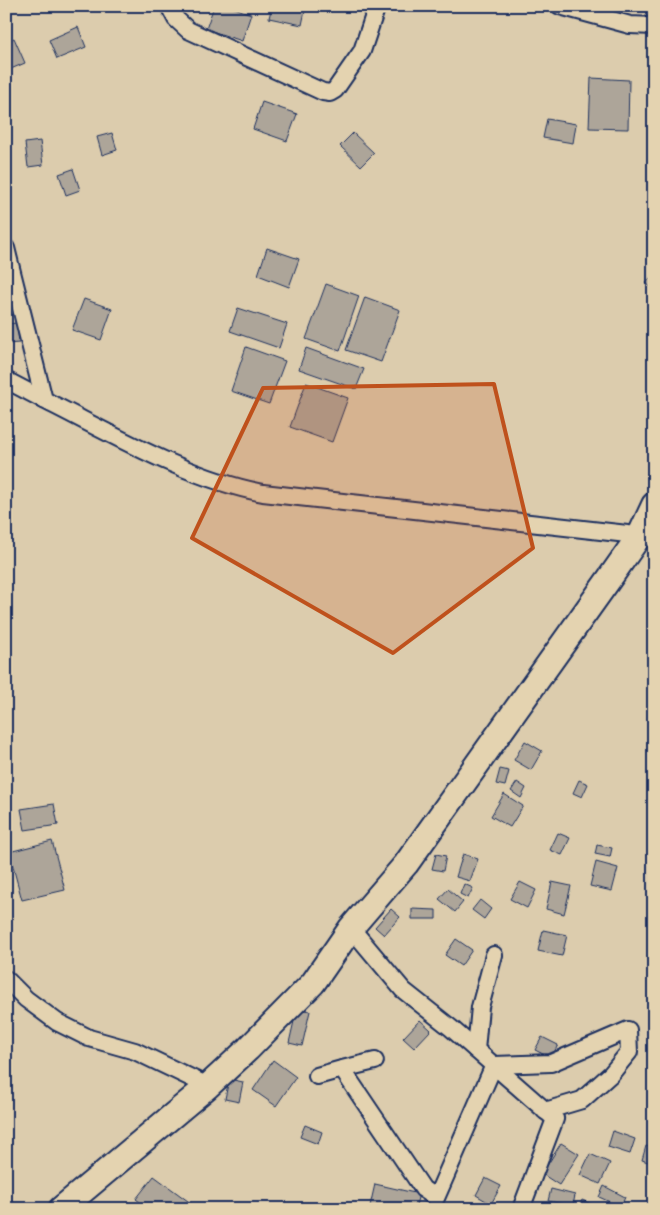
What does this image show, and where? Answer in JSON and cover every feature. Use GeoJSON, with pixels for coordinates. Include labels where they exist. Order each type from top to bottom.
{"type":"FeatureCollection","features":[{"type":"Feature","properties":{"kind":"street"},"geometry":{"type":"LineString","coordinates":[[169,6],[176,20],[188,30],[323,92],[330,93],[335,90],[362,51],[377,6]]}},
{"type":"Feature","properties":{"kind":"street"},"geometry":{"type":"LineString","coordinates":[[560,6],[630,26],[654,26]]}},
{"type":"Feature","properties":{"kind":"street"},"geometry":{"type":"LineString","coordinates":[[6,248],[44,400]]}},
{"type":"Feature","properties":{"kind":"street"},"geometry":{"type":"LineString","coordinates":[[6,380],[157,455],[240,489],[647,536]]}},
{"type":"Feature","properties":{"kind":"street"},"geometry":{"type":"LineString","coordinates":[[60,1209],[208,1086],[248,1049],[313,983],[351,928],[412,856],[647,536],[654,505]]}},
{"type":"Feature","properties":{"kind":"street"},"geometry":{"type":"LineString","coordinates":[[351,928],[403,990],[494,1065],[555,1119],[521,1209]]}},
{"type":"Feature","properties":{"kind":"street"},"geometry":{"type":"LineString","coordinates":[[476,1050],[480,1007],[494,955]]}},
{"type":"Feature","properties":{"kind":"street"},"geometry":{"type":"LineString","coordinates":[[6,979],[26,999],[57,1022],[88,1038],[134,1051],[208,1086]]}},
{"type":"Feature","properties":{"kind":"street"},"geometry":{"type":"LineString","coordinates":[[494,1065],[552,1062],[628,1030],[629,1052],[611,1074],[582,1100],[545,1111]]}},
{"type":"Feature","properties":{"kind":"street"},"geometry":{"type":"LineString","coordinates":[[316,1076],[375,1061]]}},
{"type":"Feature","properties":{"kind":"street"},"geometry":{"type":"LineString","coordinates":[[342,1069],[423,1189],[436,1198],[494,1065]]}},
{"type":"Feature","properties":{"kind":"highlighted area"},"geometry":{"type":"Polygon","coordinates":[[[494,384],[533,548],[393,653],[192,538],[263,388],[494,384]]]}},
{"type":"Feature","properties":{"kind":"building"},"geometry":{"type":"Polygon","coordinates":[[[214,6],[229,6],[251,14],[242,41],[206,29],[214,6]]]}},
{"type":"Feature","properties":{"kind":"building"},"geometry":{"type":"Polygon","coordinates":[[[272,6],[306,6],[302,25],[269,18],[272,6]]]}},
{"type":"Feature","properties":{"kind":"building"},"geometry":{"type":"Polygon","coordinates":[[[78,27],[86,47],[57,59],[49,40],[78,27]]]}},
{"type":"Feature","properties":{"kind":"building"},"geometry":{"type":"Polygon","coordinates":[[[14,38],[25,63],[6,71],[6,42],[14,38]]]}},
{"type":"Feature","properties":{"kind":"building"},"geometry":{"type":"Polygon","coordinates":[[[591,78],[629,80],[628,129],[589,128],[591,78]]]}},
{"type":"Feature","properties":{"kind":"building"},"geometry":{"type":"Polygon","coordinates":[[[262,102],[297,114],[287,141],[253,129],[262,102]]]}},
{"type":"Feature","properties":{"kind":"building"},"geometry":{"type":"Polygon","coordinates":[[[547,119],[576,124],[573,143],[543,138],[547,119]]]}},
{"type":"Feature","properties":{"kind":"building"},"geometry":{"type":"Polygon","coordinates":[[[112,133],[117,150],[102,155],[97,137],[112,133]]]}},
{"type":"Feature","properties":{"kind":"building"},"geometry":{"type":"Polygon","coordinates":[[[353,133],[374,153],[361,166],[340,146],[353,133]]]}},
{"type":"Feature","properties":{"kind":"building"},"geometry":{"type":"Polygon","coordinates":[[[40,141],[43,165],[28,167],[25,143],[40,141]]]}},
{"type":"Feature","properties":{"kind":"building"},"geometry":{"type":"Polygon","coordinates":[[[73,169],[80,190],[66,195],[59,174],[73,169]]]}},
{"type":"Feature","properties":{"kind":"building"},"geometry":{"type":"Polygon","coordinates":[[[267,248],[299,259],[289,287],[258,275],[267,248]]]}},
{"type":"Feature","properties":{"kind":"building"},"geometry":{"type":"Polygon","coordinates":[[[654,273],[654,290],[646,283],[654,273]]]}},
{"type":"Feature","properties":{"kind":"building"},"geometry":{"type":"Polygon","coordinates":[[[326,284],[359,296],[340,351],[306,339],[326,284]]]}},
{"type":"Feature","properties":{"kind":"building"},"geometry":{"type":"Polygon","coordinates":[[[365,297],[400,310],[381,362],[346,350],[365,297]]]}},
{"type":"Feature","properties":{"kind":"building"},"geometry":{"type":"Polygon","coordinates":[[[84,299],[112,309],[101,340],[72,330],[84,299]]]}},
{"type":"Feature","properties":{"kind":"building"},"geometry":{"type":"Polygon","coordinates":[[[238,308],[287,324],[279,348],[230,331],[238,308]]]}},
{"type":"Feature","properties":{"kind":"building"},"geometry":{"type":"Polygon","coordinates":[[[17,323],[19,343],[6,344],[6,324],[17,323]]]}},
{"type":"Feature","properties":{"kind":"building"},"geometry":{"type":"Polygon","coordinates":[[[246,347],[285,361],[269,404],[231,391],[246,347]]]}},
{"type":"Feature","properties":{"kind":"building"},"geometry":{"type":"Polygon","coordinates":[[[306,348],[364,369],[356,389],[299,369],[306,348]]]}},
{"type":"Feature","properties":{"kind":"building"},"geometry":{"type":"Polygon","coordinates":[[[306,383],[348,398],[332,442],[290,427],[306,383]]]}},
{"type":"Feature","properties":{"kind":"building"},"geometry":{"type":"Polygon","coordinates":[[[525,741],[542,751],[531,770],[514,760],[525,741]]]}},
{"type":"Feature","properties":{"kind":"building"},"geometry":{"type":"Polygon","coordinates":[[[500,769],[509,771],[505,786],[496,784],[500,769]]]}},
{"type":"Feature","properties":{"kind":"building"},"geometry":{"type":"Polygon","coordinates":[[[579,780],[588,784],[582,797],[573,793],[579,780]]]}},
{"type":"Feature","properties":{"kind":"building"},"geometry":{"type":"Polygon","coordinates":[[[517,782],[526,788],[521,798],[511,791],[517,782]]]}},
{"type":"Feature","properties":{"kind":"building"},"geometry":{"type":"Polygon","coordinates":[[[504,794],[523,806],[510,827],[491,816],[504,794]]]}},
{"type":"Feature","properties":{"kind":"building"},"geometry":{"type":"Polygon","coordinates":[[[54,804],[58,825],[25,830],[21,809],[54,804]]]}},
{"type":"Feature","properties":{"kind":"building"},"geometry":{"type":"Polygon","coordinates":[[[558,833],[570,838],[562,855],[550,850],[558,833]]]}},
{"type":"Feature","properties":{"kind":"building"},"geometry":{"type":"Polygon","coordinates":[[[52,841],[65,890],[22,900],[9,852],[52,841]]]}},
{"type":"Feature","properties":{"kind":"building"},"geometry":{"type":"Polygon","coordinates":[[[597,845],[612,848],[610,857],[595,854],[597,845]]]}},
{"type":"Feature","properties":{"kind":"building"},"geometry":{"type":"Polygon","coordinates":[[[436,854],[446,856],[443,871],[432,869],[436,854]]]}},
{"type":"Feature","properties":{"kind":"building"},"geometry":{"type":"Polygon","coordinates":[[[463,854],[478,859],[470,881],[456,877],[463,854]]]}},
{"type":"Feature","properties":{"kind":"building"},"geometry":{"type":"Polygon","coordinates":[[[596,862],[618,868],[612,891],[590,886],[596,862]]]}},
{"type":"Feature","properties":{"kind":"building"},"geometry":{"type":"Polygon","coordinates":[[[520,882],[536,890],[527,908],[510,899],[520,882]]]}},
{"type":"Feature","properties":{"kind":"building"},"geometry":{"type":"Polygon","coordinates":[[[552,882],[571,886],[564,914],[546,909],[552,882]]]}},
{"type":"Feature","properties":{"kind":"building"},"geometry":{"type":"Polygon","coordinates":[[[464,884],[473,888],[468,898],[460,894],[464,884]]]}},
{"type":"Feature","properties":{"kind":"building"},"geometry":{"type":"Polygon","coordinates":[[[448,889],[463,902],[455,912],[439,899],[448,889]]]}},
{"type":"Feature","properties":{"kind":"building"},"geometry":{"type":"Polygon","coordinates":[[[480,900],[491,909],[484,919],[472,910],[480,900]]]}},
{"type":"Feature","properties":{"kind":"building"},"geometry":{"type":"Polygon","coordinates":[[[391,909],[400,917],[384,935],[375,927],[391,909]]]}},
{"type":"Feature","properties":{"kind":"building"},"geometry":{"type":"Polygon","coordinates":[[[412,909],[436,910],[436,919],[412,919],[412,909]]]}},
{"type":"Feature","properties":{"kind":"building"},"geometry":{"type":"Polygon","coordinates":[[[543,930],[567,935],[562,956],[538,951],[543,930]]]}},
{"type":"Feature","properties":{"kind":"building"},"geometry":{"type":"Polygon","coordinates":[[[456,939],[472,950],[461,966],[445,955],[456,939]]]}},
{"type":"Feature","properties":{"kind":"building"},"geometry":{"type":"Polygon","coordinates":[[[297,1008],[310,1011],[302,1046],[289,1043],[297,1008]]]}},
{"type":"Feature","properties":{"kind":"building"},"geometry":{"type":"Polygon","coordinates":[[[420,1020],[431,1030],[414,1048],[403,1038],[420,1020]]]}},
{"type":"Feature","properties":{"kind":"building"},"geometry":{"type":"Polygon","coordinates":[[[542,1037],[558,1045],[551,1058],[535,1050],[542,1037]]]}},
{"type":"Feature","properties":{"kind":"building"},"geometry":{"type":"Polygon","coordinates":[[[273,1060],[296,1077],[276,1106],[253,1090],[273,1060]]]}},
{"type":"Feature","properties":{"kind":"building"},"geometry":{"type":"Polygon","coordinates":[[[229,1079],[243,1082],[239,1102],[225,1099],[229,1079]]]}},
{"type":"Feature","properties":{"kind":"building"},"geometry":{"type":"Polygon","coordinates":[[[305,1125],[322,1132],[318,1144],[300,1137],[305,1125]]]}},
{"type":"Feature","properties":{"kind":"building"},"geometry":{"type":"Polygon","coordinates":[[[613,1131],[635,1139],[630,1154],[608,1147],[613,1131]]]}},
{"type":"Feature","properties":{"kind":"building"},"geometry":{"type":"Polygon","coordinates":[[[561,1143],[579,1154],[559,1185],[542,1174],[561,1143]]]}},
{"type":"Feature","properties":{"kind":"building"},"geometry":{"type":"Polygon","coordinates":[[[646,1146],[654,1148],[654,1164],[642,1160],[646,1146]]]}},
{"type":"Feature","properties":{"kind":"building"},"geometry":{"type":"Polygon","coordinates":[[[590,1154],[610,1163],[600,1184],[580,1175],[590,1154]]]}},
{"type":"Feature","properties":{"kind":"building"},"geometry":{"type":"Polygon","coordinates":[[[154,1176],[192,1204],[189,1209],[149,1209],[136,1199],[154,1176]]]}},
{"type":"Feature","properties":{"kind":"building"},"geometry":{"type":"Polygon","coordinates":[[[485,1178],[501,1186],[491,1204],[476,1195],[485,1178]]]}},
{"type":"Feature","properties":{"kind":"building"},"geometry":{"type":"Polygon","coordinates":[[[375,1184],[419,1194],[415,1209],[382,1209],[370,1206],[375,1184]]]}},
{"type":"Feature","properties":{"kind":"building"},"geometry":{"type":"Polygon","coordinates":[[[604,1186],[625,1197],[621,1207],[599,1197],[604,1186]]]}},
{"type":"Feature","properties":{"kind":"building"},"geometry":{"type":"Polygon","coordinates":[[[551,1189],[575,1195],[573,1206],[548,1201],[551,1189]]]}},
{"type":"Feature","properties":{"kind":"building"},"geometry":{"type":"Polygon","coordinates":[[[582,1200],[598,1207],[597,1209],[578,1209],[582,1200]]]}}]}
